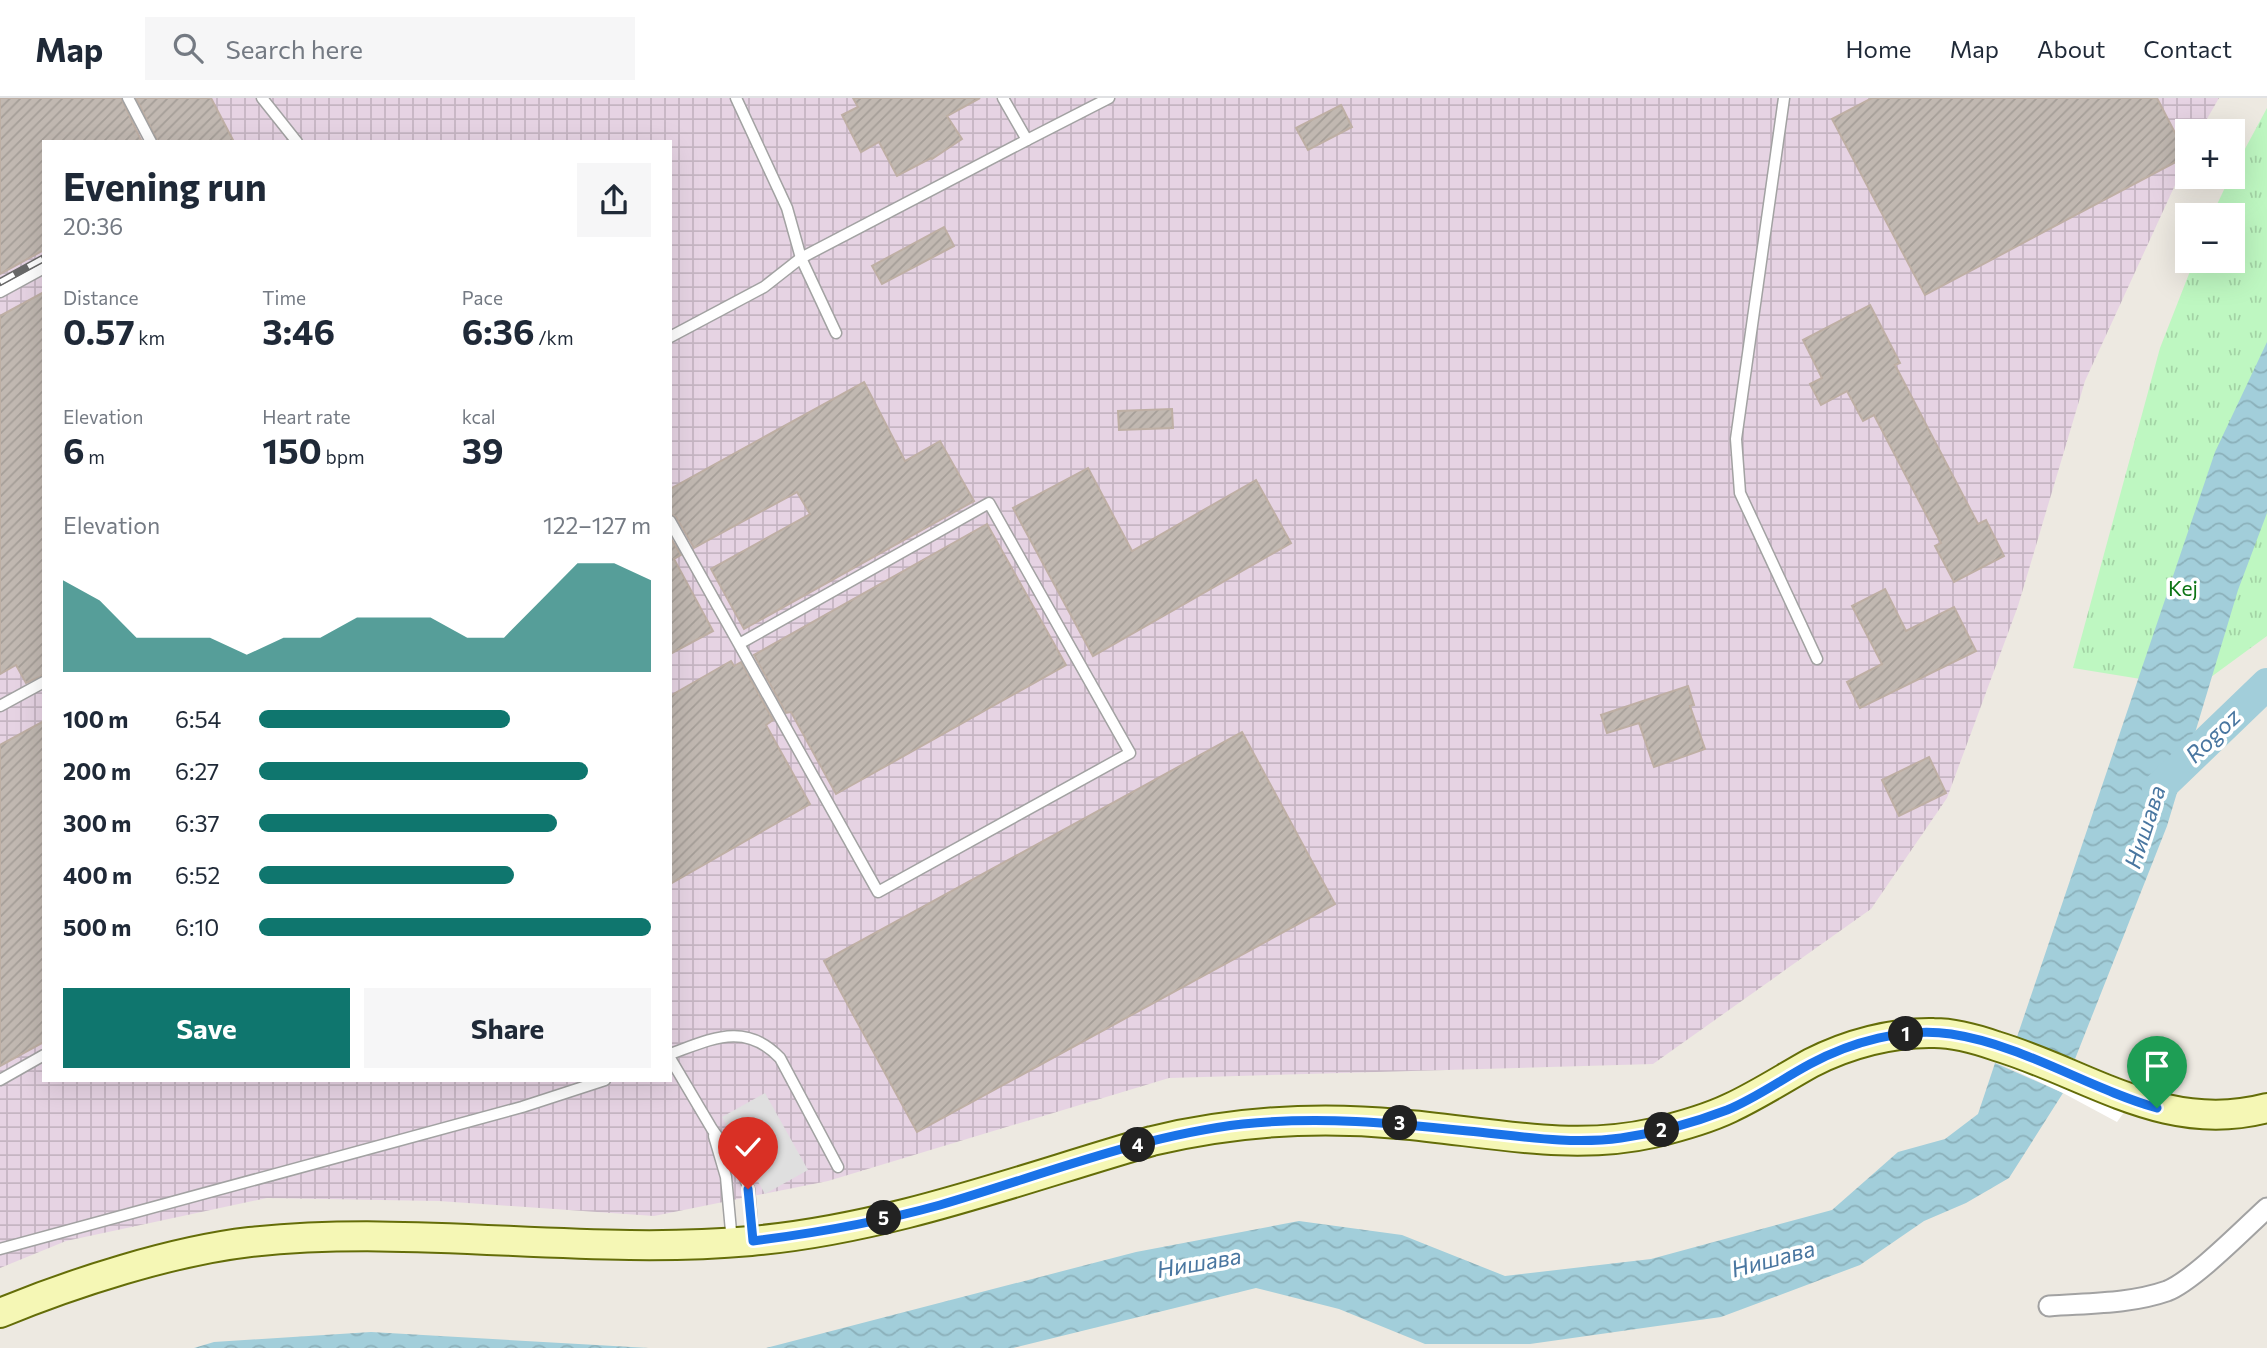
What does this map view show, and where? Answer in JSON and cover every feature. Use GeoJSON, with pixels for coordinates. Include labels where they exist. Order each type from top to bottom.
{"type":"FeatureCollection","features":[{"type":"Feature","properties":{"kind":"main road"},"geometry":{"type":"LineString","coordinates":[[0,1313],[137,1267],[184,1254],[249,1242],[349,1237],[460,1238],[601,1245],[743,1242],[807,1234],[935,1206],[1152,1141],[1244,1124],[1338,1119],[1558,1141],[1591,1141],[1652,1133],[1729,1109],[1815,1061],[1874,1040],[1903,1034],[1952,1034],[2015,1052],[2135,1102],[2181,1113],[2230,1116],[2267,1108]]}},
{"type":"Feature","properties":{"kind":"street"},"geometry":{"type":"LineString","coordinates":[[2049,1306],[2139,1298],[2169,1290],[2194,1273],[2267,1208]]}},
{"type":"Feature","properties":{"kind":"lane"},"geometry":{"type":"LineString","coordinates":[[128,98],[150,140]]}},
{"type":"Feature","properties":{"kind":"lane"},"geometry":{"type":"LineString","coordinates":[[262,98],[296,140]]}},
{"type":"Feature","properties":{"kind":"lane"},"geometry":{"type":"LineString","coordinates":[[736,98],[787,208],[801,258],[836,333]]}},
{"type":"Feature","properties":{"kind":"lane"},"geometry":{"type":"LineString","coordinates":[[1003,98],[1027,140]]}},
{"type":"Feature","properties":{"kind":"lane"},"geometry":{"type":"LineString","coordinates":[[672,336],[764,287],[801,258],[1109,98]]}},
{"type":"Feature","properties":{"kind":"lane"},"geometry":{"type":"LineString","coordinates":[[1784,98],[1736,439],[1740,493],[1817,659]]}},
{"type":"Feature","properties":{"kind":"lane"},"geometry":{"type":"LineString","coordinates":[[0,292],[42,269]]}},
{"type":"Feature","properties":{"kind":"lane"},"geometry":{"type":"LineString","coordinates":[[672,525],[878,892],[1130,753],[989,503],[739,644]]}},
{"type":"Feature","properties":{"kind":"lane"},"geometry":{"type":"LineString","coordinates":[[0,706],[42,683]]}},
{"type":"Feature","properties":{"kind":"lane"},"geometry":{"type":"LineString","coordinates":[[672,1055],[722,1037],[744,1035],[766,1043],[780,1058],[838,1167]]}},
{"type":"Feature","properties":{"kind":"lane"},"geometry":{"type":"LineString","coordinates":[[0,1080],[42,1056]]}},
{"type":"Feature","properties":{"kind":"lane"},"geometry":{"type":"LineString","coordinates":[[672,1059],[712,1129],[734,1158],[748,1189],[743,1242]]}},
{"type":"Feature","properties":{"kind":"lane"},"geometry":{"type":"LineString","coordinates":[[0,1249],[522,1107],[599,1082]]}},
{"type":"Feature","properties":{"kind":"lane"},"geometry":{"type":"LineString","coordinates":[[712,1129],[743,1242]]}},
{"type":"Feature","properties":{"kind":"shaded area"},"geometry":{"type":"Polygon","coordinates":[[[0,98],[2219,98],[2207,119],[2175,119],[2175,185],[2085,381],[2018,606],[1947,798],[1871,909],[1653,1064],[1169,1078],[828,1181],[654,1216],[439,1201],[267,1198],[66,1241],[0,1268],[0,98]]]}},
{"type":"Feature","properties":{"kind":"shaded area"},"geometry":{"type":"Polygon","coordinates":[[[765,1093],[808,1170],[765,1194],[722,1117],[765,1093]]]}},
{"type":"Feature","properties":{"kind":"green space","name":"Кеј"},"geometry":{"type":"Polygon","coordinates":[[[2267,108],[2267,636],[2196,688],[2073,668],[2160,348],[2189,273],[2245,273],[2245,203],[2218,203],[2224,189],[2245,189],[2245,149],[2267,108]]]}},
{"type":"Feature","properties":{"kind":"water","name":"Нишава"},"geometry":{"type":"Polygon","coordinates":[[[2267,342],[2267,513],[2238,590],[2167,826],[2075,1059],[2017,1037],[2215,452],[2267,342]]]}},
{"type":"Feature","properties":{"kind":"water","name":"Нишава"},"geometry":{"type":"Polygon","coordinates":[[[1995,1063],[2063,1093],[2009,1178],[1966,1203],[1924,1221],[1860,1265],[1721,1317],[1530,1344],[1425,1344],[1339,1309],[1256,1288],[1013,1348],[766,1348],[1136,1252],[1299,1221],[1402,1235],[1505,1276],[1651,1259],[1832,1210],[1898,1152],[1945,1139],[1978,1114],[1995,1063]]]}},
{"type":"Feature","properties":{"kind":"water"},"geometry":{"type":"Polygon","coordinates":[[[371,1332],[649,1348],[194,1348],[214,1342],[371,1332]]]}},
{"type":"Feature","properties":{"kind":"pier"},"geometry":{"type":"Polygon","coordinates":[[[1954,1023],[1990,1031],[2075,1059],[2142,1087],[2117,1122],[1982,1055],[1950,1049],[1954,1023]]]}},
{"type":"Feature","properties":{"kind":"building"},"geometry":{"type":"Polygon","coordinates":[[[0,98],[121,98],[141,140],[42,140],[42,251],[0,274],[0,98]]]}},
{"type":"Feature","properties":{"kind":"building"},"geometry":{"type":"Polygon","coordinates":[[[136,98],[211,98],[233,140],[157,140],[136,98]]]}},
{"type":"Feature","properties":{"kind":"building"},"geometry":{"type":"Polygon","coordinates":[[[853,98],[980,98],[947,116],[962,139],[932,159],[897,176],[879,142],[861,152],[842,115],[858,107],[853,98]]]}},
{"type":"Feature","properties":{"kind":"building"},"geometry":{"type":"Polygon","coordinates":[[[1872,98],[2157,98],[2175,133],[2175,162],[1925,295],[1832,119],[1872,98]]]}},
{"type":"Feature","properties":{"kind":"building"},"geometry":{"type":"Polygon","coordinates":[[[1341,105],[1352,127],[1308,150],[1296,128],[1341,105]]]}},
{"type":"Feature","properties":{"kind":"building"},"geometry":{"type":"Polygon","coordinates":[[[944,227],[954,246],[882,284],[872,266],[944,227]]]}},
{"type":"Feature","properties":{"kind":"building"},"geometry":{"type":"Polygon","coordinates":[[[42,293],[42,676],[26,683],[16,665],[0,674],[0,316],[42,293]]]}},
{"type":"Feature","properties":{"kind":"building"},"geometry":{"type":"Polygon","coordinates":[[[1870,305],[1900,363],[1895,365],[1978,524],[1986,520],[2004,556],[1954,582],[1935,546],[1941,543],[1874,415],[1863,421],[1847,391],[1821,405],[1810,384],[1822,378],[1803,340],[1870,305]]]}},
{"type":"Feature","properties":{"kind":"building"},"geometry":{"type":"Polygon","coordinates":[[[864,382],[905,461],[940,441],[974,501],[744,629],[711,569],[810,514],[797,492],[694,548],[676,517],[672,515],[672,488],[864,382]]]}},
{"type":"Feature","properties":{"kind":"building"},"geometry":{"type":"Polygon","coordinates":[[[1172,409],[1173,428],[1119,430],[1118,411],[1172,409]]]}},
{"type":"Feature","properties":{"kind":"building"},"geometry":{"type":"Polygon","coordinates":[[[1088,468],[1132,551],[1256,480],[1291,543],[1093,656],[1013,508],[1088,468]]]}},
{"type":"Feature","properties":{"kind":"building"},"geometry":{"type":"Polygon","coordinates":[[[987,524],[1066,665],[836,794],[791,712],[786,713],[754,655],[987,524]]]}},
{"type":"Feature","properties":{"kind":"building"},"geometry":{"type":"Polygon","coordinates":[[[672,540],[681,555],[674,559],[713,631],[672,653],[672,540]]]}},
{"type":"Feature","properties":{"kind":"building"},"geometry":{"type":"Polygon","coordinates":[[[1885,589],[1906,631],[1954,607],[1976,651],[1860,708],[1847,682],[1882,664],[1852,606],[1885,589]]]}},
{"type":"Feature","properties":{"kind":"building"},"geometry":{"type":"Polygon","coordinates":[[[731,661],[734,666],[741,662],[773,720],[766,725],[810,804],[672,883],[672,695],[731,661]]]}},
{"type":"Feature","properties":{"kind":"building"},"geometry":{"type":"Polygon","coordinates":[[[1688,686],[1694,705],[1690,706],[1705,749],[1654,767],[1639,723],[1607,733],[1601,715],[1688,686]]]}},
{"type":"Feature","properties":{"kind":"building"},"geometry":{"type":"Polygon","coordinates":[[[42,722],[42,1043],[0,1066],[0,745],[42,722]]]}},
{"type":"Feature","properties":{"kind":"building"},"geometry":{"type":"Polygon","coordinates":[[[1242,732],[1335,904],[917,1132],[824,961],[1242,732]]]}},
{"type":"Feature","properties":{"kind":"building"},"geometry":{"type":"Polygon","coordinates":[[[1929,757],[1946,793],[1899,816],[1882,780],[1929,757]]]}},
{"type":"Feature","properties":{"kind":"waterway","name":"Rogoz"},"geometry":{"type":"LineString","coordinates":[[2158,789],[2267,684]]}},
{"type":"Feature","properties":{"kind":"railway"},"geometry":{"type":"LineString","coordinates":[[0,282],[42,259]]}},
{"type":"Feature","properties":{"kind":"route"},"geometry":{"type":"LineString","coordinates":[[748,1189],[753,1241],[807,1234],[935,1206],[1152,1141],[1244,1124],[1338,1119],[1558,1141],[1619,1138],[1652,1133],[1729,1109],[1815,1061],[1874,1040],[1903,1034],[1952,1034],[1984,1042],[2015,1052],[2135,1102],[2157,1108]]}}]}
